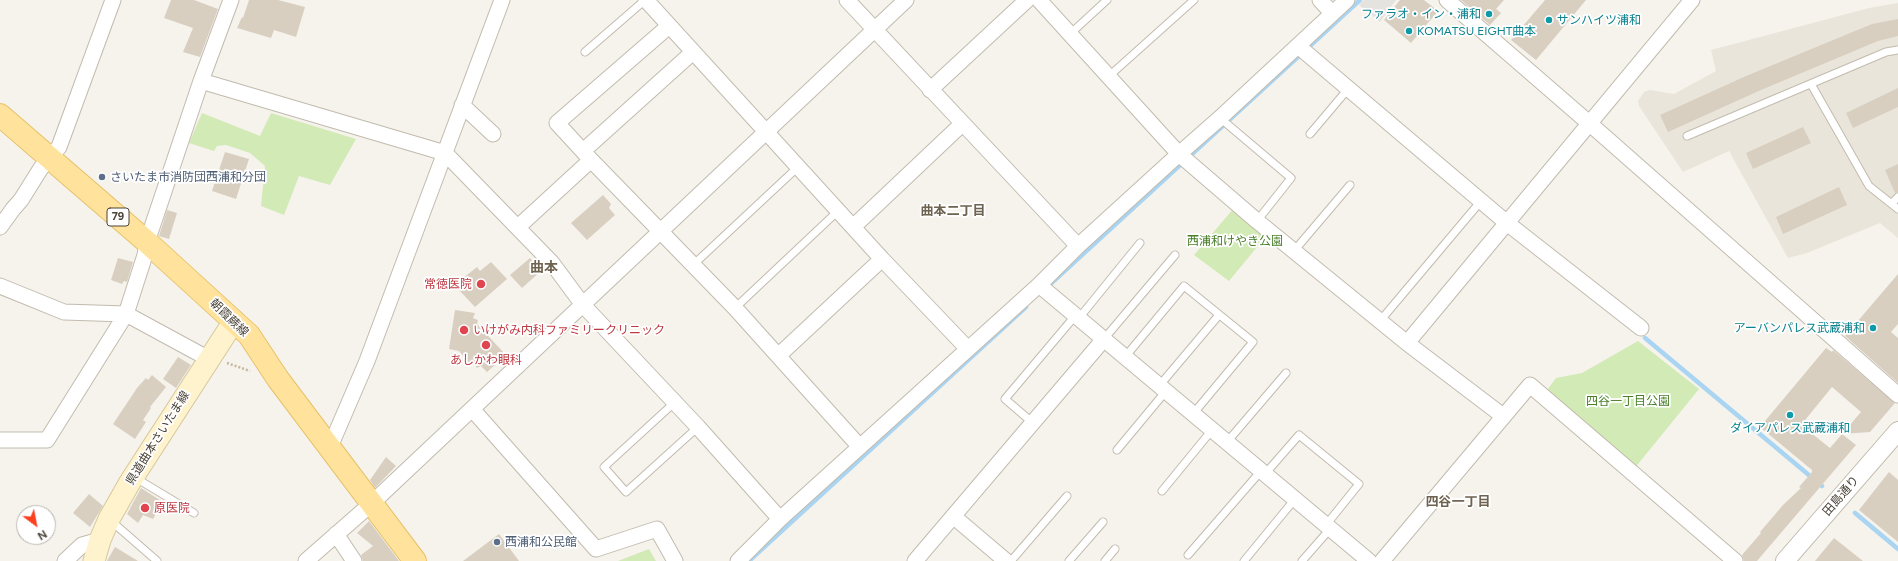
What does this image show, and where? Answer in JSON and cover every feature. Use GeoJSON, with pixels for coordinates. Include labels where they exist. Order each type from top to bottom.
{"type":"FeatureCollection","features":[{"type":"Feature","properties":{"kind":"main road","name":"朝霞蕨線"},"geometry":{"type":"LineString","coordinates":[[0,115],[147,242],[249,335],[278,379],[415,561]]}},
{"type":"Feature","properties":{"kind":"main road","name":"県道曲本さいたま線"},"geometry":{"type":"LineString","coordinates":[[94,561],[100,540],[109,519],[134,477],[234,321]]}},
{"type":"Feature","properties":{"kind":"street"},"geometry":{"type":"LineString","coordinates":[[0,227],[21,200],[41,168],[59,147],[113,0]]}},
{"type":"Feature","properties":{"kind":"street"},"geometry":{"type":"LineString","coordinates":[[0,440],[47,440],[126,314],[145,255],[147,242],[231,0]]}},
{"type":"Feature","properties":{"kind":"street"},"geometry":{"type":"LineString","coordinates":[[645,0],[767,131],[882,259],[967,348]]}},
{"type":"Feature","properties":{"kind":"street"},"geometry":{"type":"LineString","coordinates":[[847,0],[1078,246]]}},
{"type":"Feature","properties":{"kind":"street"},"geometry":{"type":"LineString","coordinates":[[306,561],[371,504],[906,0]]}},
{"type":"Feature","properties":{"kind":"street"},"geometry":{"type":"LineString","coordinates":[[930,90],[1027,0]]}},
{"type":"Feature","properties":{"kind":"street"},"geometry":{"type":"LineString","coordinates":[[1039,0],[1179,154],[1257,221],[1407,343],[1503,416]]}},
{"type":"Feature","properties":{"kind":"street"},"geometry":{"type":"LineString","coordinates":[[1320,0],[1332,13]]}},
{"type":"Feature","properties":{"kind":"street"},"geometry":{"type":"LineString","coordinates":[[738,561],[780,519],[967,348],[1039,285],[1078,246],[1220,118],[1347,0]]}},
{"type":"Feature","properties":{"kind":"street"},"geometry":{"type":"LineString","coordinates":[[1447,0],[1589,122],[1898,395]]}},
{"type":"Feature","properties":{"kind":"street"},"geometry":{"type":"LineString","coordinates":[[1407,343],[1508,223],[1589,122],[1692,0]]}},
{"type":"Feature","properties":{"kind":"street"},"geometry":{"type":"LineString","coordinates":[[330,447],[367,361],[445,153],[499,1]]}},
{"type":"Feature","properties":{"kind":"street"},"geometry":{"type":"LineString","coordinates":[[669,26],[557,123],[735,308],[860,447]]}},
{"type":"Feature","properties":{"kind":"street"},"geometry":{"type":"LineString","coordinates":[[1298,46],[1481,201],[1641,328]]}},
{"type":"Feature","properties":{"kind":"street"},"geometry":{"type":"LineString","coordinates":[[518,227],[587,155],[693,52]]}},
{"type":"Feature","properties":{"kind":"street"},"geometry":{"type":"LineString","coordinates":[[202,81],[445,153],[552,263],[583,305],[698,427],[780,519]]}},
{"type":"Feature","properties":{"kind":"street"},"geometry":{"type":"LineString","coordinates":[[462,105],[493,134]]}},
{"type":"Feature","properties":{"kind":"street"},"geometry":{"type":"LineString","coordinates":[[853,227],[962,124]]}},
{"type":"Feature","properties":{"kind":"street"},"geometry":{"type":"LineString","coordinates":[[778,356],[882,259]]}},
{"type":"Feature","properties":{"kind":"street"},"geometry":{"type":"LineString","coordinates":[[1039,285],[1369,561]]}},
{"type":"Feature","properties":{"kind":"street"},"geometry":{"type":"LineString","coordinates":[[0,286],[64,312],[126,314],[209,359]]}},
{"type":"Feature","properties":{"kind":"street"},"geometry":{"type":"LineString","coordinates":[[915,561],[1104,339]]}},
{"type":"Feature","properties":{"kind":"street"},"geometry":{"type":"LineString","coordinates":[[1382,561],[1530,385],[1735,561]]}},
{"type":"Feature","properties":{"kind":"street"},"geometry":{"type":"LineString","coordinates":[[472,409],[596,549],[657,528],[675,561]]}},
{"type":"Feature","properties":{"kind":"street","name":"田島通り"},"geometry":{"type":"LineString","coordinates":[[1785,561],[1898,431]]}},
{"type":"Feature","properties":{"kind":"street"},"geometry":{"type":"LineString","coordinates":[[953,516],[1006,561]]}},
{"type":"Feature","properties":{"kind":"street"},"geometry":{"type":"LineString","coordinates":[[336,534],[354,561]]}},
{"type":"Feature","properties":{"kind":"street"},"geometry":{"type":"LineString","coordinates":[[65,561],[82,545],[100,540]]}},
{"type":"Feature","properties":{"kind":"lane"},"geometry":{"type":"LineString","coordinates":[[585,52],[645,0]]}},
{"type":"Feature","properties":{"kind":"lane"},"geometry":{"type":"LineString","coordinates":[[1070,34],[1107,0]]}},
{"type":"Feature","properties":{"kind":"lane"},"geometry":{"type":"LineString","coordinates":[[1108,77],[1194,0]]}},
{"type":"Feature","properties":{"kind":"lane"},"geometry":{"type":"LineString","coordinates":[[1688,136],[1886,52],[1898,50]]}},
{"type":"Feature","properties":{"kind":"lane"},"geometry":{"type":"LineString","coordinates":[[1811,84],[1869,186],[1898,209]]}},
{"type":"Feature","properties":{"kind":"lane"},"geometry":{"type":"LineString","coordinates":[[1310,134],[1348,89]]}},
{"type":"Feature","properties":{"kind":"lane"},"geometry":{"type":"LineString","coordinates":[[1220,118],[1291,178],[1257,221]]}},
{"type":"Feature","properties":{"kind":"lane"},"geometry":{"type":"LineString","coordinates":[[693,265],[798,167]]}},
{"type":"Feature","properties":{"kind":"lane"},"geometry":{"type":"LineString","coordinates":[[1294,251],[1350,185]]}},
{"type":"Feature","properties":{"kind":"lane"},"geometry":{"type":"LineString","coordinates":[[1892,203],[1898,197]]}},
{"type":"Feature","properties":{"kind":"lane"},"geometry":{"type":"LineString","coordinates":[[1380,321],[1481,201]]}},
{"type":"Feature","properties":{"kind":"lane"},"geometry":{"type":"LineString","coordinates":[[735,308],[838,211]]}},
{"type":"Feature","properties":{"kind":"lane"},"geometry":{"type":"LineString","coordinates":[[1033,423],[1005,399],[1140,243]]}},
{"type":"Feature","properties":{"kind":"lane"},"geometry":{"type":"LineString","coordinates":[[1104,339],[1175,254]]}},
{"type":"Feature","properties":{"kind":"lane"},"geometry":{"type":"LineString","coordinates":[[1125,357],[1184,286],[1253,342],[1193,414]]}},
{"type":"Feature","properties":{"kind":"lane"},"geometry":{"type":"LineString","coordinates":[[1118,450],[1219,315]]}},
{"type":"Feature","properties":{"kind":"lane"},"geometry":{"type":"LineString","coordinates":[[1227,442],[1286,373]]}},
{"type":"Feature","properties":{"kind":"lane"},"geometry":{"type":"LineString","coordinates":[[674,403],[604,467],[626,492],[698,427]]}},
{"type":"Feature","properties":{"kind":"lane"},"geometry":{"type":"LineString","coordinates":[[1162,492],[1212,430]]}},
{"type":"Feature","properties":{"kind":"lane"},"geometry":{"type":"LineString","coordinates":[[1188,556],[1263,472],[1299,435],[1359,484],[1302,561]]}},
{"type":"Feature","properties":{"kind":"lane"},"geometry":{"type":"LineString","coordinates":[[134,477],[194,513]]}},
{"type":"Feature","properties":{"kind":"lane"},"geometry":{"type":"LineString","coordinates":[[1011,561],[1067,496]]}},
{"type":"Feature","properties":{"kind":"lane"},"geometry":{"type":"LineString","coordinates":[[1244,561],[1295,499]]}},
{"type":"Feature","properties":{"kind":"lane"},"geometry":{"type":"LineString","coordinates":[[109,519],[157,561]]}},
{"type":"Feature","properties":{"kind":"lane"},"geometry":{"type":"LineString","coordinates":[[1069,561],[1103,522]]}},
{"type":"Feature","properties":{"kind":"lane"},"geometry":{"type":"LineString","coordinates":[[1104,561],[1115,549]]}},
{"type":"Feature","properties":{"kind":"path"},"geometry":{"type":"LineString","coordinates":[[209,359],[221,361],[278,379]]}},
{"type":"Feature","properties":{"kind":"shaded area"},"geometry":{"type":"Polygon","coordinates":[[[1364,0],[1396,0],[1380,22],[1359,5],[1364,0]]]}},
{"type":"Feature","properties":{"kind":"shaded area"},"geometry":{"type":"Polygon","coordinates":[[[1898,3],[1898,238],[1880,223],[1807,253],[1788,258],[1729,151],[1683,172],[1639,106],[1638,101],[1644,92],[1650,90],[1674,94],[1716,71],[1711,50],[1869,8],[1898,3]]]}},
{"type":"Feature","properties":{"kind":"green space"},"geometry":{"type":"Polygon","coordinates":[[[202,113],[260,136],[271,113],[356,139],[330,185],[299,176],[284,215],[261,206],[265,166],[250,153],[226,145],[217,146],[214,151],[189,143],[202,113]]]}},
{"type":"Feature","properties":{"kind":"green space","name":"西浦和けやき公園"},"geometry":{"type":"Polygon","coordinates":[[[1234,208],[1267,235],[1229,281],[1194,255],[1234,208]]]}},
{"type":"Feature","properties":{"kind":"green space","name":"四谷一丁目公園"},"geometry":{"type":"Polygon","coordinates":[[[1638,341],[1699,389],[1634,469],[1544,394],[1556,378],[1582,373],[1638,341]]]}},
{"type":"Feature","properties":{"kind":"green space"},"geometry":{"type":"Polygon","coordinates":[[[649,549],[656,561],[618,561],[649,549]]]}},
{"type":"Feature","properties":{"kind":"building"},"geometry":{"type":"Polygon","coordinates":[[[171,0],[194,0],[218,9],[200,57],[183,52],[193,28],[164,18],[171,0]]]}},
{"type":"Feature","properties":{"kind":"building"},"geometry":{"type":"Polygon","coordinates":[[[249,0],[278,0],[305,7],[296,37],[274,30],[271,38],[237,28],[242,17],[243,18],[249,0]]]}},
{"type":"Feature","properties":{"kind":"building","name":"KOMATSU EIGHT曲本"},"geometry":{"type":"Polygon","coordinates":[[[1400,0],[1424,0],[1438,11],[1411,43],[1384,20],[1400,0]]]}},
{"type":"Feature","properties":{"kind":"building","name":"ファラオ・イン・浦和"},"geometry":{"type":"Polygon","coordinates":[[[1461,0],[1504,0],[1496,9],[1501,13],[1490,25],[1461,0]]]}},
{"type":"Feature","properties":{"kind":"building","name":"サンハイツ浦和"},"geometry":{"type":"Polygon","coordinates":[[[1545,0],[1586,0],[1536,60],[1511,40],[1545,0]]]}},
{"type":"Feature","properties":{"kind":"building"},"geometry":{"type":"Polygon","coordinates":[[[1898,19],[1898,36],[1878,41],[1761,90],[1668,132],[1660,115],[1746,76],[1872,24],[1898,19]]]}},
{"type":"Feature","properties":{"kind":"building"},"geometry":{"type":"Polygon","coordinates":[[[1898,88],[1898,107],[1853,128],[1846,113],[1898,88]]]}},
{"type":"Feature","properties":{"kind":"building"},"geometry":{"type":"Polygon","coordinates":[[[1803,127],[1811,143],[1753,169],[1746,153],[1803,127]]]}},
{"type":"Feature","properties":{"kind":"building"},"geometry":{"type":"Polygon","coordinates":[[[225,152],[249,159],[236,199],[212,191],[225,152]]]}},
{"type":"Feature","properties":{"kind":"building"},"geometry":{"type":"Polygon","coordinates":[[[1898,164],[1898,192],[1895,193],[1885,170],[1898,164]]]}},
{"type":"Feature","properties":{"kind":"building"},"geometry":{"type":"Polygon","coordinates":[[[1839,187],[1847,205],[1783,234],[1776,217],[1839,187]]]}},
{"type":"Feature","properties":{"kind":"building"},"geometry":{"type":"Polygon","coordinates":[[[603,195],[611,204],[609,208],[615,215],[587,240],[571,223],[603,195]]]}},
{"type":"Feature","properties":{"kind":"building"},"geometry":{"type":"Polygon","coordinates":[[[167,210],[177,213],[169,239],[159,236],[167,210]]]}},
{"type":"Feature","properties":{"kind":"building"},"geometry":{"type":"Polygon","coordinates":[[[118,258],[133,262],[127,282],[124,281],[122,284],[111,280],[118,258]]]}},
{"type":"Feature","properties":{"kind":"building"},"geometry":{"type":"Polygon","coordinates":[[[530,258],[541,271],[522,288],[510,275],[530,258]]]}},
{"type":"Feature","properties":{"kind":"building","name":"常徳医院"},"geometry":{"type":"Polygon","coordinates":[[[491,262],[507,279],[475,307],[459,290],[463,286],[458,282],[477,267],[480,271],[491,262]]]}},
{"type":"Feature","properties":{"kind":"building","name":"アーバンパレス武蔵浦和"},"geometry":{"type":"Polygon","coordinates":[[[1898,274],[1898,324],[1891,332],[1898,338],[1898,383],[1845,336],[1898,274]]]}},
{"type":"Feature","properties":{"kind":"building"},"geometry":{"type":"Polygon","coordinates":[[[455,310],[475,313],[473,318],[478,320],[477,324],[506,355],[487,372],[481,366],[477,368],[474,364],[471,366],[459,351],[449,349],[455,310]]]}},
{"type":"Feature","properties":{"kind":"building"},"geometry":{"type":"Polygon","coordinates":[[[1826,348],[1832,352],[1833,350],[1895,403],[1870,432],[1842,434],[1856,445],[1757,561],[1744,561],[1742,555],[1783,505],[1801,488],[1799,487],[1812,472],[1812,470],[1760,427],[1826,348]],[[1832,387],[1801,425],[1830,448],[1861,412],[1832,387]]]}},
{"type":"Feature","properties":{"kind":"building"},"geometry":{"type":"Polygon","coordinates":[[[178,357],[191,365],[176,388],[163,379],[178,357]]]}},
{"type":"Feature","properties":{"kind":"building"},"geometry":{"type":"Polygon","coordinates":[[[152,375],[166,387],[150,407],[151,408],[143,420],[146,422],[135,439],[113,424],[137,388],[146,378],[148,380],[152,375]]]}},
{"type":"Feature","properties":{"kind":"building"},"geometry":{"type":"Polygon","coordinates":[[[386,457],[396,466],[375,488],[370,480],[386,457]]]}},
{"type":"Feature","properties":{"kind":"building"},"geometry":{"type":"Polygon","coordinates":[[[1889,472],[1898,480],[1898,542],[1859,510],[1889,472]]]}},
{"type":"Feature","properties":{"kind":"building","name":"原医院"},"geometry":{"type":"Polygon","coordinates":[[[141,488],[163,502],[153,519],[143,515],[138,523],[127,514],[141,488]]]}},
{"type":"Feature","properties":{"kind":"building"},"geometry":{"type":"Polygon","coordinates":[[[89,494],[103,506],[90,527],[73,513],[89,494]]]}},
{"type":"Feature","properties":{"kind":"building"},"geometry":{"type":"Polygon","coordinates":[[[369,521],[399,561],[363,561],[361,555],[373,546],[357,533],[369,521]]]}},
{"type":"Feature","properties":{"kind":"building","name":"西浦和公民館"},"geometry":{"type":"Polygon","coordinates":[[[499,534],[519,561],[463,561],[499,534]]]}},
{"type":"Feature","properties":{"kind":"building"},"geometry":{"type":"Polygon","coordinates":[[[1834,538],[1863,561],[1815,561],[1834,538]]]}},
{"type":"Feature","properties":{"kind":"building"},"geometry":{"type":"Polygon","coordinates":[[[115,547],[138,561],[107,561],[115,547]]]}},
{"type":"Feature","properties":{"kind":"waterway"},"geometry":{"type":"LineString","coordinates":[[1046,288],[1360,0]]}},
{"type":"Feature","properties":{"kind":"waterway"},"geometry":{"type":"LineString","coordinates":[[749,561],[1026,307]]}},
{"type":"Feature","properties":{"kind":"waterway"},"geometry":{"type":"LineString","coordinates":[[1645,338],[1822,486]]}},
{"type":"Feature","properties":{"kind":"waterway"},"geometry":{"type":"LineString","coordinates":[[1855,513],[1898,549]]}},
{"type":"Feature","properties":{"kind":"place","name":"ファラオ・イン・浦和"},"geometry":{"type":"Point","coordinates":[1489,14]}},
{"type":"Feature","properties":{"kind":"place","name":"サンハイツ浦和"},"geometry":{"type":"Point","coordinates":[1549,20]}},
{"type":"Feature","properties":{"kind":"place","name":"KOMATSU EIGHT曲本"},"geometry":{"type":"Point","coordinates":[1409,31]}},
{"type":"Feature","properties":{"kind":"place","name":"さいたま市消防団西浦和分団"},"geometry":{"type":"Point","coordinates":[102,177]}},
{"type":"Feature","properties":{"kind":"place","name":"常徳医院"},"geometry":{"type":"Point","coordinates":[481,284]}},
{"type":"Feature","properties":{"kind":"place","name":"アーバンパレス武蔵浦和"},"geometry":{"type":"Point","coordinates":[1873,328]}},
{"type":"Feature","properties":{"kind":"place","name":"いけがみ内科ファミリークリニック"},"geometry":{"type":"Point","coordinates":[464,330]}},
{"type":"Feature","properties":{"kind":"place","name":"あしかわ眼科"},"geometry":{"type":"Point","coordinates":[486,345]}},
{"type":"Feature","properties":{"kind":"place","name":"ダイアパレス武蔵浦和"},"geometry":{"type":"Point","coordinates":[1790,415]}},
{"type":"Feature","properties":{"kind":"place","name":"原医院"},"geometry":{"type":"Point","coordinates":[145,508]}},
{"type":"Feature","properties":{"kind":"place","name":"西浦和公民館"},"geometry":{"type":"Point","coordinates":[497,542]}},
{"type":"Feature","properties":{"kind":"district","name":"曲本二丁目"},"geometry":{"type":"Point","coordinates":[953,211]}},
{"type":"Feature","properties":{"kind":"district","name":"曲本"},"geometry":{"type":"Point","coordinates":[544,268]}},
{"type":"Feature","properties":{"kind":"district","name":"四谷一丁目"},"geometry":{"type":"Point","coordinates":[1458,502]}}]}
